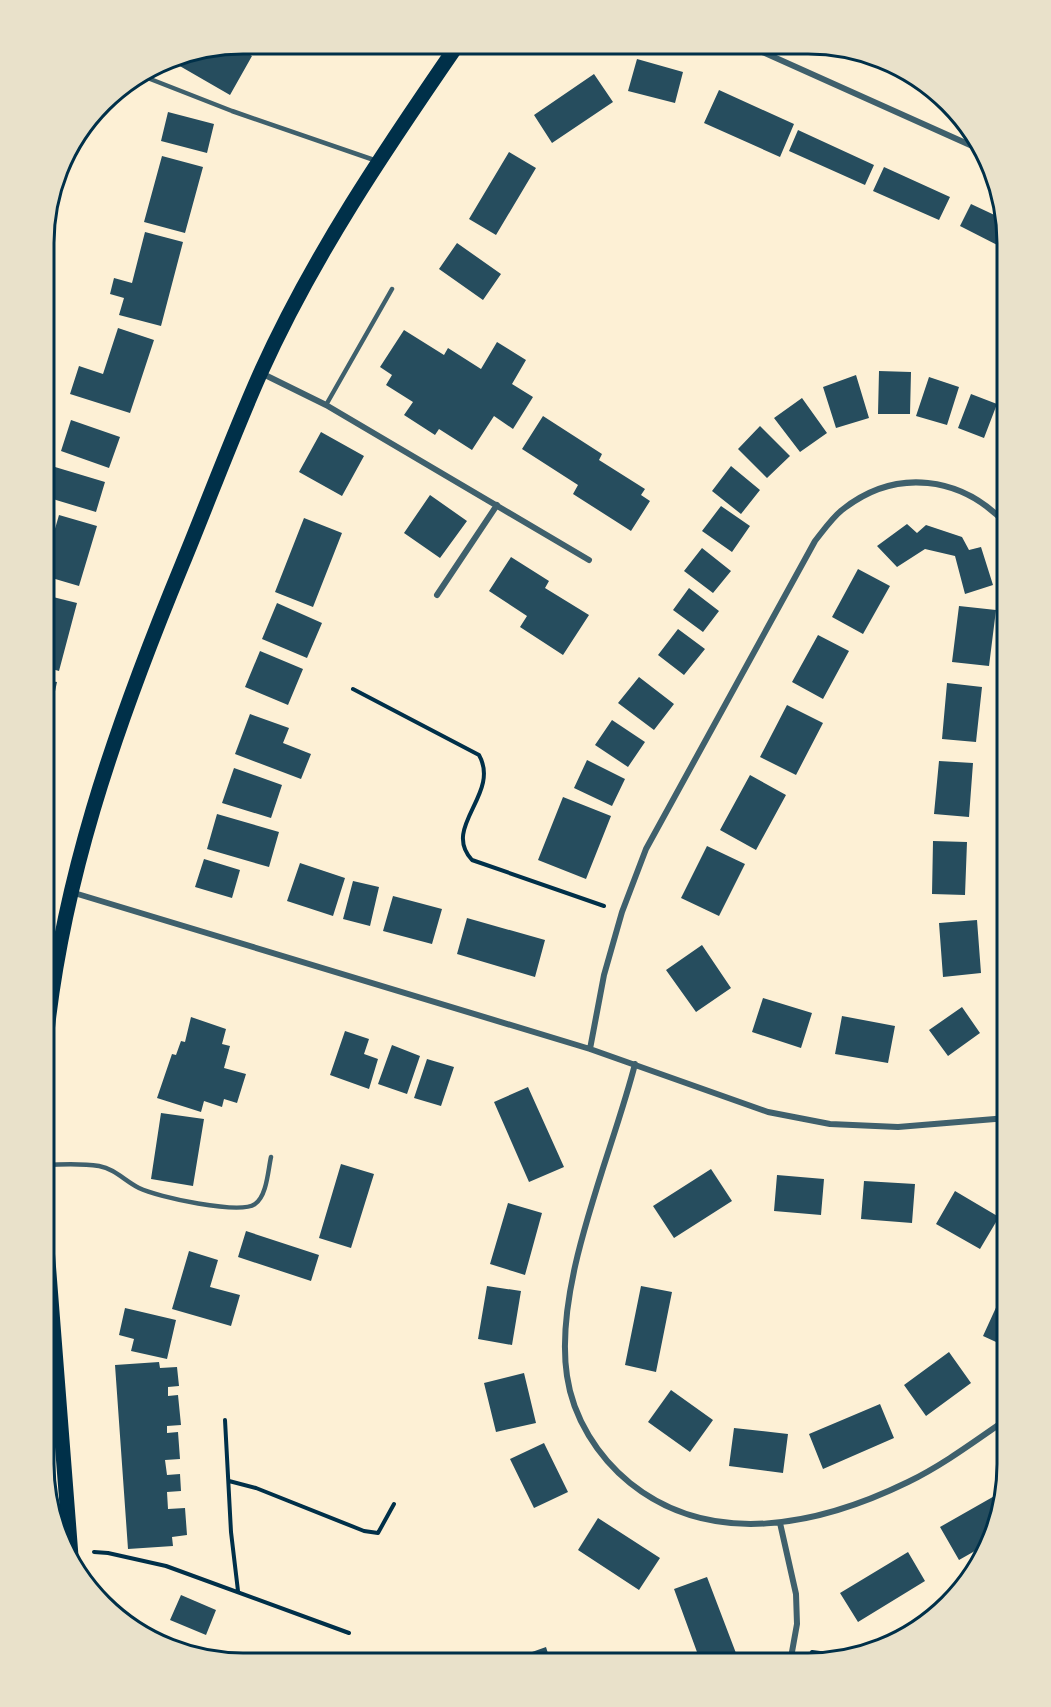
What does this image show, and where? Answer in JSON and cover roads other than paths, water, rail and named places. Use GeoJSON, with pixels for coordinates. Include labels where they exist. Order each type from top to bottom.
{"type":"FeatureCollection","features":[{"type":"Feature","properties":{"kind":"main road"},"geometry":{"type":"LineString","coordinates":[[54,980],[71,892],[101,784],[154,632],[261,373],[326,246],[377,160],[451,54]]}},
{"type":"Feature","properties":{"kind":"main road"},"geometry":{"type":"LineString","coordinates":[[54,1425],[69,1539]]}},
{"type":"Feature","properties":{"kind":"street"},"geometry":{"type":"LineString","coordinates":[[767,54],[969,143]]}},
{"type":"Feature","properties":{"kind":"street"},"geometry":{"type":"LineString","coordinates":[[261,373],[326,405],[589,560]]}},
{"type":"Feature","properties":{"kind":"street"},"geometry":{"type":"LineString","coordinates":[[590,1049],[604,975],[622,912],[646,849],[669,803],[700,752],[815,541],[842,510],[869,494],[902,482],[935,482],[971,496],[997,514]]}},
{"type":"Feature","properties":{"kind":"street"},"geometry":{"type":"LineString","coordinates":[[437,595],[497,505]]}},
{"type":"Feature","properties":{"kind":"street"},"geometry":{"type":"LineString","coordinates":[[71,892],[590,1049],[768,1112],[830,1124],[898,1127],[997,1119]]}},
{"type":"Feature","properties":{"kind":"street"},"geometry":{"type":"LineString","coordinates":[[635,1064],[576,1263],[566,1333],[567,1377],[580,1421],[610,1466],[648,1498],[689,1517],[729,1523],[780,1523],[843,1509],[908,1482],[997,1425]]}},
{"type":"Feature","properties":{"kind":"street"},"geometry":{"type":"LineString","coordinates":[[780,1523],[796,1594],[797,1624],[792,1653]]}},
{"type":"Feature","properties":{"kind":"lane"},"geometry":{"type":"LineString","coordinates":[[149,78],[232,111],[377,160]]}},
{"type":"Feature","properties":{"kind":"lane"},"geometry":{"type":"LineString","coordinates":[[326,405],[392,289]]}},
{"type":"Feature","properties":{"kind":"lane"},"geometry":{"type":"LineString","coordinates":[[54,1165],[78,1164],[101,1167],[119,1174],[138,1188],[169,1198],[242,1209],[255,1204],[262,1193],[271,1157]]}}]}
